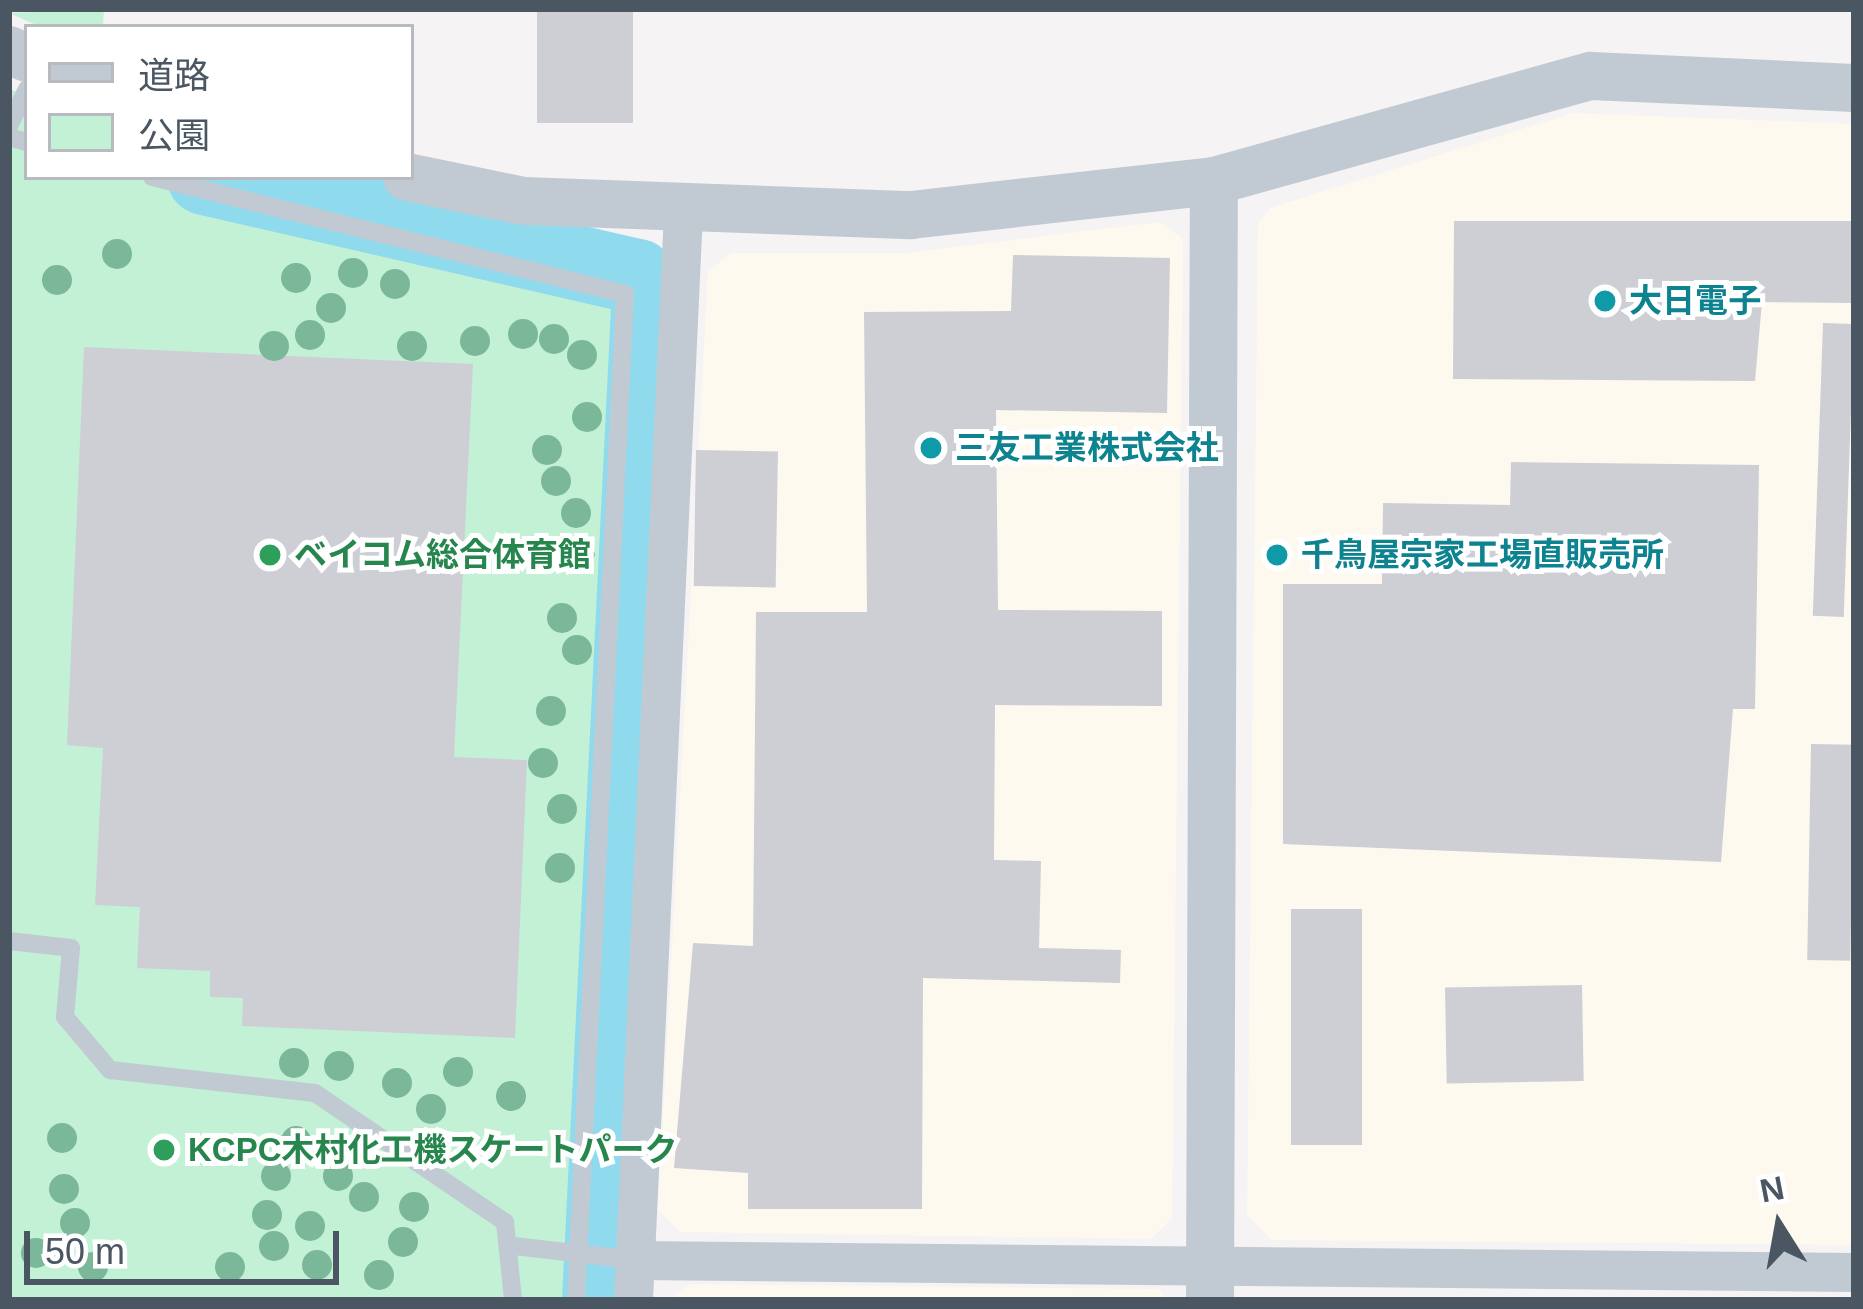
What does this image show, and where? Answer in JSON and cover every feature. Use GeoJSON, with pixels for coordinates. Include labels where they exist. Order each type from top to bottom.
{"type":"FeatureCollection","features":[{"type":"Feature","properties":{"kind":"street"},"geometry":{"type":"LineString","coordinates":[[414,178],[524,201],[683,213],[911,214],[1214,181],[1591,76],[1854,88]]}},
{"type":"Feature","properties":{"kind":"street"},"geometry":{"type":"LineString","coordinates":[[1211,1284],[1214,181]]}},
{"type":"Feature","properties":{"kind":"street"},"geometry":{"type":"LineString","coordinates":[[633,1300],[627,1260],[683,213]]}},
{"type":"Feature","properties":{"kind":"street"},"geometry":{"type":"LineString","coordinates":[[627,1260],[1211,1284],[1854,1272]]}},
{"type":"Feature","properties":{"kind":"lane"},"geometry":{"type":"LineString","coordinates":[[10,127],[24,96]]}},
{"type":"Feature","properties":{"kind":"lane"},"geometry":{"type":"LineString","coordinates":[[163,180],[388,244],[604,280],[625,294],[583,1257],[577,1300]]}},
{"type":"Feature","properties":{"kind":"lane"},"geometry":{"type":"LineString","coordinates":[[9,941],[71,948],[65,1017],[110,1070],[315,1093],[506,1222],[514,1246],[513,1300]]}},
{"type":"Feature","properties":{"kind":"lane"},"geometry":{"type":"LineString","coordinates":[[514,1246],[627,1260]]}},
{"type":"Feature","properties":{"kind":"shaded area"},"geometry":{"type":"Polygon","coordinates":[[[1573,113],[1854,124],[1854,1245],[1271,1240],[1247,1214],[1258,224],[1270,208],[1573,113]]]}},
{"type":"Feature","properties":{"kind":"shaded area"},"geometry":{"type":"Polygon","coordinates":[[[1160,222],[1183,239],[1172,1219],[1151,1239],[680,1232],[658,1210],[708,271],[731,253],[906,253],[1160,222]]]}},
{"type":"Feature","properties":{"kind":"shaded area"},"geometry":{"type":"Polygon","coordinates":[[[690,1284],[1158,1289],[1168,1300],[670,1300],[690,1284]]]}},
{"type":"Feature","properties":{"kind":"green space"},"geometry":{"type":"Polygon","coordinates":[[[104,9],[103,24],[34,24],[9,13],[104,9]]]}},
{"type":"Feature","properties":{"kind":"green space"},"geometry":{"type":"Polygon","coordinates":[[[9,89],[24,94],[24,180],[258,180],[453,231],[641,261],[650,278],[632,791],[587,1300],[9,1300],[9,89]]]}},
{"type":"Feature","properties":{"kind":"building"},"geometry":{"type":"Polygon","coordinates":[[[537,9],[633,9],[633,123],[537,123],[537,9]]]}},
{"type":"Feature","properties":{"kind":"building","name":"大日電子"},"geometry":{"type":"Polygon","coordinates":[[[1454,221],[1854,221],[1854,303],[1762,302],[1755,381],[1453,379],[1454,221]]]}},
{"type":"Feature","properties":{"kind":"building"},"geometry":{"type":"Polygon","coordinates":[[[1013,255],[1170,258],[1167,413],[996,410],[998,610],[1162,611],[1162,706],[995,705],[994,860],[1041,861],[1039,948],[1121,950],[1120,983],[923,978],[922,1209],[748,1209],[748,1173],[674,1168],[693,943],[753,946],[756,612],[867,612],[864,312],[1011,311],[1013,255]]]}},
{"type":"Feature","properties":{"kind":"building"},"geometry":{"type":"Polygon","coordinates":[[[1823,323],[1854,324],[1844,617],[1813,616],[1823,323]]]}},
{"type":"Feature","properties":{"kind":"building","name":"ベイコム総合体育館"},"geometry":{"type":"Polygon","coordinates":[[[84,347],[473,364],[454,757],[527,760],[515,1038],[242,1026],[243,998],[210,997],[210,971],[137,968],[140,907],[95,905],[103,748],[67,745],[84,347]]]}},
{"type":"Feature","properties":{"kind":"building"},"geometry":{"type":"Polygon","coordinates":[[[696,450],[778,451],[776,587],[694,586],[696,450]]]}},
{"type":"Feature","properties":{"kind":"building"},"geometry":{"type":"Polygon","coordinates":[[[1511,462],[1759,465],[1755,709],[1733,709],[1721,862],[1283,844],[1283,584],[1382,584],[1383,503],[1510,505],[1511,462]]]}},
{"type":"Feature","properties":{"kind":"building"},"geometry":{"type":"Polygon","coordinates":[[[1811,744],[1854,745],[1850,961],[1807,960],[1811,744]]]}},
{"type":"Feature","properties":{"kind":"building"},"geometry":{"type":"Polygon","coordinates":[[[1291,909],[1362,909],[1362,1145],[1291,1145],[1291,909]]]}},
{"type":"Feature","properties":{"kind":"building"},"geometry":{"type":"Polygon","coordinates":[[[1582,985],[1584,1081],[1447,1083],[1445,987],[1582,985]]]}},
{"type":"Feature","properties":{"kind":"waterway"},"geometry":{"type":"LineString","coordinates":[[217,180],[637,276],[649,288],[599,1300]]}},
{"type":"Feature","properties":{"kind":"place","name":"大日電子"},"geometry":{"type":"Point","coordinates":[1605,301]}},
{"type":"Feature","properties":{"kind":"place","name":"三友工業株式会社"},"geometry":{"type":"Point","coordinates":[931,448]}},
{"type":"Feature","properties":{"kind":"place","name":"ベイコム総合体育館"},"geometry":{"type":"Point","coordinates":[270,555]}},
{"type":"Feature","properties":{"kind":"place","name":"千鳥屋宗家工場直販売所"},"geometry":{"type":"Point","coordinates":[1277,555]}},
{"type":"Feature","properties":{"kind":"place","name":"KCPC木村化工機スケートパーク"},"geometry":{"type":"Point","coordinates":[164,1150]}}]}
